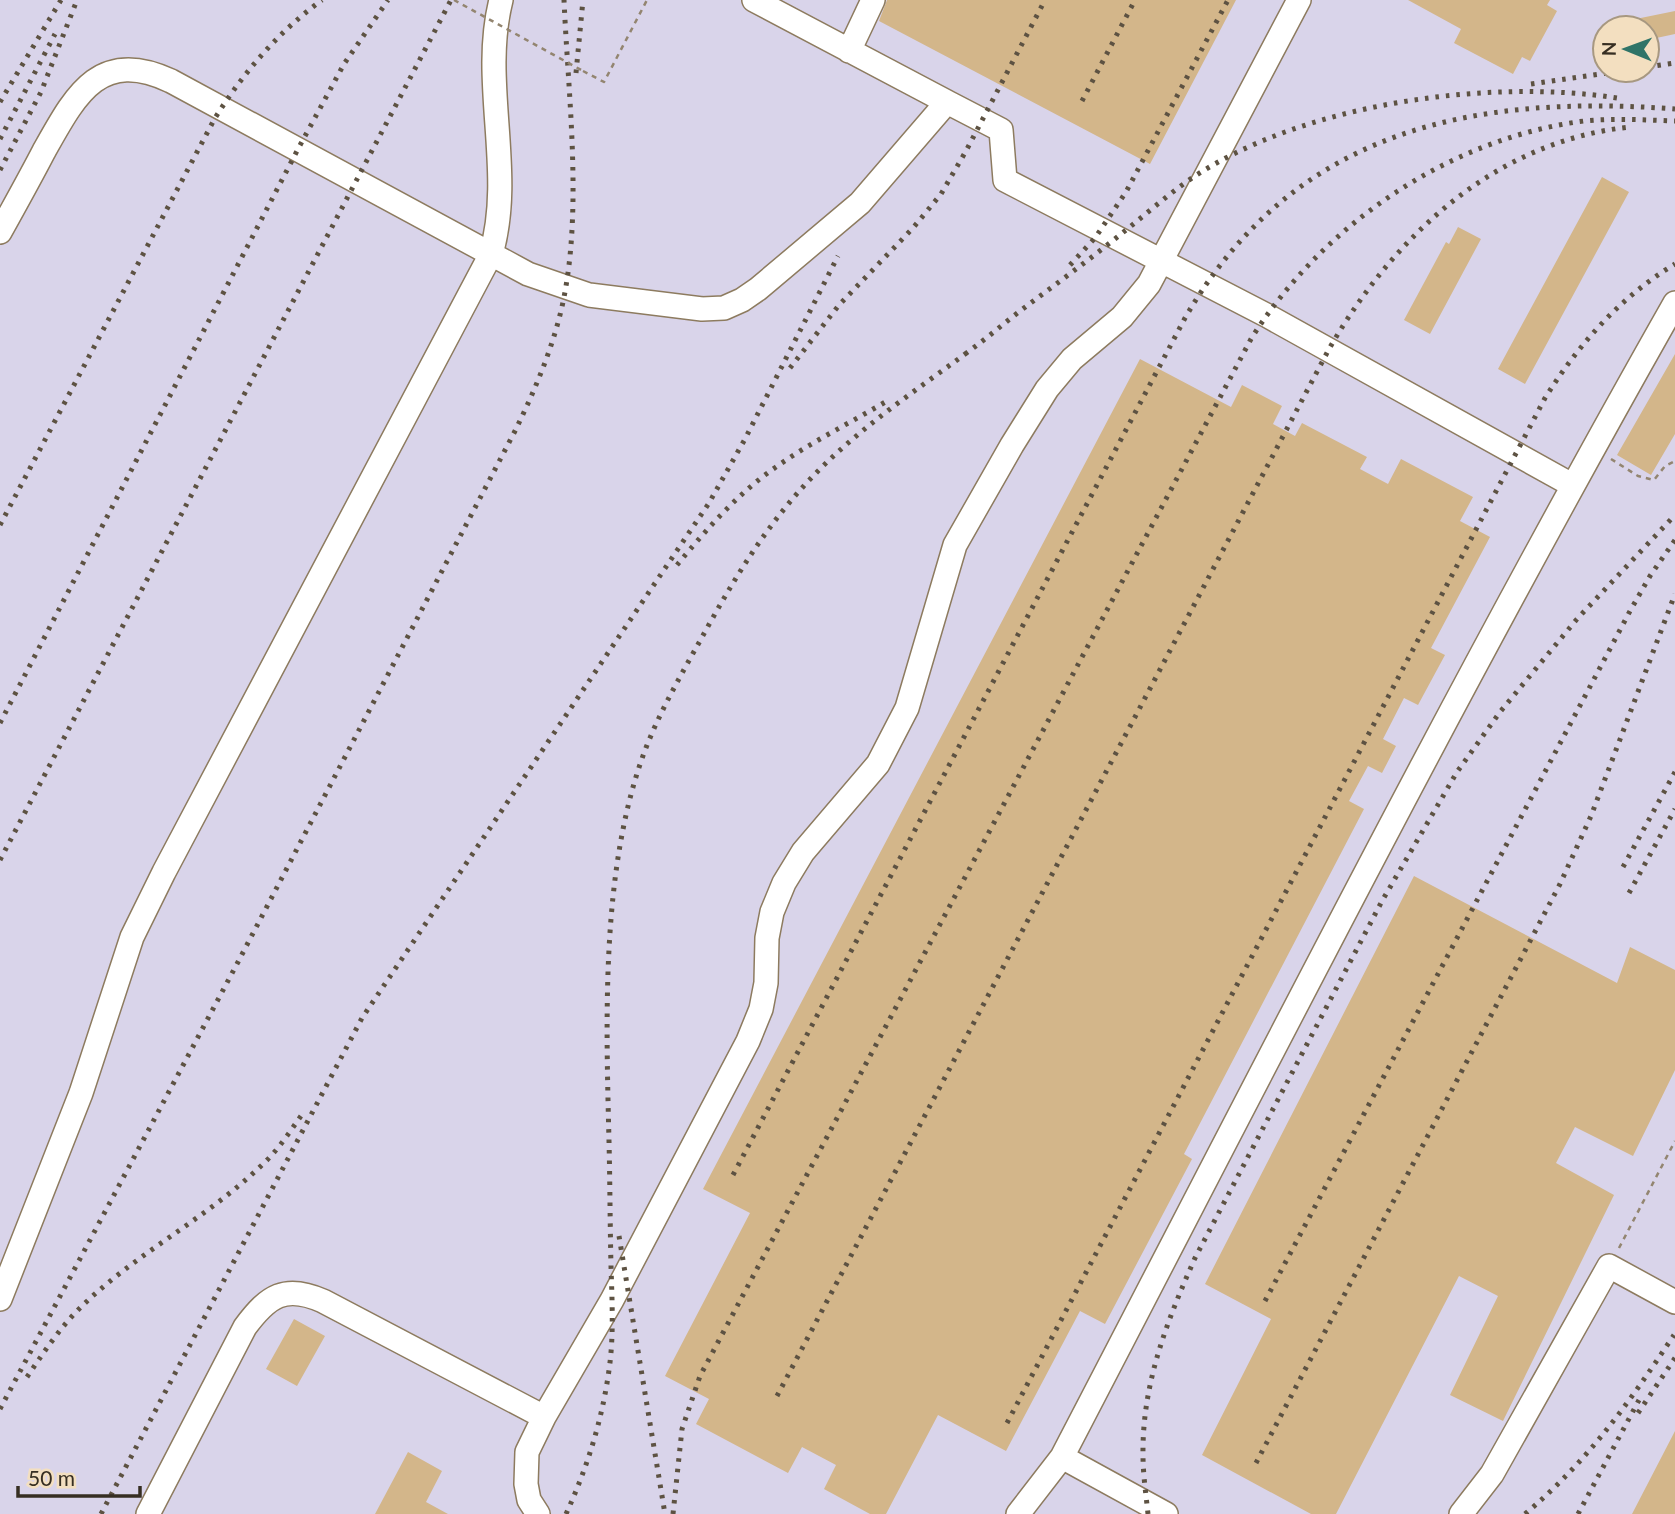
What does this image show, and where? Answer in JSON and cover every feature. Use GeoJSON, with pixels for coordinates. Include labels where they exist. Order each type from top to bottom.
{"type":"FeatureCollection","features":[{"type":"Feature","properties":{"kind":"street"},"geometry":{"type":"LineString","coordinates":[[0,1298],[81,1093],[132,937],[491,254],[498,230],[501,202],[494,49],[501,0]]}},
{"type":"Feature","properties":{"kind":"street"},"geometry":{"type":"LineString","coordinates":[[754,0],[1001,130],[1005,180],[1266,315],[1572,485]]}},
{"type":"Feature","properties":{"kind":"street"},"geometry":{"type":"LineString","coordinates":[[849,51],[873,0]]}},
{"type":"Feature","properties":{"kind":"street"},"geometry":{"type":"LineString","coordinates":[[538,1514],[529,1500],[525,1469],[527,1452],[544,1417],[612,1300],[748,1041],[761,1009],[766,983],[767,938],[772,912],[784,883],[803,852],[878,764],[906,708],[955,545],[1030,413],[1072,359],[1122,317],[1149,284],[1299,0]]}},
{"type":"Feature","properties":{"kind":"street"},"geometry":{"type":"LineString","coordinates":[[0,232],[63,117],[85,87],[105,75],[120,70],[135,70],[171,81],[528,274],[589,295],[702,309],[723,308],[758,289],[860,204],[947,102]]}},
{"type":"Feature","properties":{"kind":"street"},"geometry":{"type":"LineString","coordinates":[[1018,1514],[1062,1457],[1371,863],[1572,485],[1675,303]]}},
{"type":"Feature","properties":{"kind":"street"},"geometry":{"type":"LineString","coordinates":[[1461,1514],[1492,1474],[1609,1266],[1675,1302]]}},
{"type":"Feature","properties":{"kind":"street"},"geometry":{"type":"LineString","coordinates":[[148,1514],[245,1327],[265,1303],[278,1295],[294,1292],[316,1298],[544,1417]]}},
{"type":"Feature","properties":{"kind":"street"},"geometry":{"type":"LineString","coordinates":[[1062,1457],[1166,1514]]}},
{"type":"Feature","properties":{"kind":"path"},"geometry":{"type":"LineString","coordinates":[[454,0],[604,82],[647,0]]}},
{"type":"Feature","properties":{"kind":"path"},"geometry":{"type":"LineString","coordinates":[[1593,447],[1646,479],[1654,480],[1665,466],[1675,461]]}},
{"type":"Feature","properties":{"kind":"path"},"geometry":{"type":"LineString","coordinates":[[1609,1266],[1675,1141]]}},
{"type":"Feature","properties":{"kind":"shaded area"},"geometry":{"type":"Polygon","coordinates":[[[0,0],[1675,0],[1675,1514],[0,1514],[0,0]]]}},
{"type":"Feature","properties":{"kind":"building"},"geometry":{"type":"Polygon","coordinates":[[[887,0],[1236,0],[1150,164],[879,21],[887,0]]]}},
{"type":"Feature","properties":{"kind":"building"},"geometry":{"type":"Polygon","coordinates":[[[1408,0],[1550,0],[1547,5],[1557,11],[1530,61],[1522,57],[1513,74],[1454,43],[1461,29],[1408,0]]]}},
{"type":"Feature","properties":{"kind":"building"},"geometry":{"type":"Polygon","coordinates":[[[1675,11],[1675,34],[1661,37],[1660,14],[1675,11]]]}},
{"type":"Feature","properties":{"kind":"building"},"geometry":{"type":"Polygon","coordinates":[[[1602,177],[1629,192],[1525,384],[1498,369],[1602,177]]]}},
{"type":"Feature","properties":{"kind":"building"},"geometry":{"type":"Polygon","coordinates":[[[1458,227],[1481,239],[1430,334],[1404,320],[1446,242],[1449,244],[1458,227]]]}},
{"type":"Feature","properties":{"kind":"building"},"geometry":{"type":"Polygon","coordinates":[[[1675,354],[1675,434],[1651,475],[1617,455],[1675,354]]]}},
{"type":"Feature","properties":{"kind":"building"},"geometry":{"type":"Polygon","coordinates":[[[1140,359],[1231,407],[1242,385],[1282,406],[1273,424],[1295,436],[1302,423],[1367,457],[1360,469],[1388,484],[1401,459],[1473,497],[1460,521],[1490,537],[1431,648],[1445,655],[1418,705],[1404,698],[1383,739],[1396,746],[1382,773],[1368,766],[1349,801],[1364,809],[1184,1154],[1192,1159],[1105,1324],[1080,1311],[1006,1451],[938,1415],[886,1514],[870,1514],[824,1489],[836,1465],[802,1447],[788,1473],[696,1424],[709,1399],[665,1376],[750,1213],[703,1189],[1140,359]]]}},
{"type":"Feature","properties":{"kind":"building"},"geometry":{"type":"Polygon","coordinates":[[[1414,876],[1617,983],[1630,947],[1675,970],[1675,1070],[1633,1156],[1575,1127],[1556,1163],[1614,1195],[1503,1421],[1450,1395],[1498,1296],[1459,1276],[1336,1514],[1311,1514],[1202,1455],[1271,1319],[1205,1284],[1414,876]]]}},
{"type":"Feature","properties":{"kind":"building"},"geometry":{"type":"Polygon","coordinates":[[[294,1319],[325,1336],[297,1386],[266,1369],[294,1319]]]}},
{"type":"Feature","properties":{"kind":"building"},"geometry":{"type":"Polygon","coordinates":[[[1675,1431],[1675,1514],[1632,1514],[1675,1431]]]}},
{"type":"Feature","properties":{"kind":"building"},"geometry":{"type":"Polygon","coordinates":[[[408,1452],[442,1471],[426,1502],[448,1514],[375,1514],[408,1452]]]}},
{"type":"Feature","properties":{"kind":"railway"},"geometry":{"type":"LineString","coordinates":[[0,102],[61,0]]}},
{"type":"Feature","properties":{"kind":"railway"},"geometry":{"type":"LineString","coordinates":[[0,170],[41,92],[77,0]]}},
{"type":"Feature","properties":{"kind":"railway"},"geometry":{"type":"LineString","coordinates":[[0,525],[215,118],[263,54],[291,25],[322,0]]}},
{"type":"Feature","properties":{"kind":"railway"},"geometry":{"type":"LineString","coordinates":[[0,723],[298,149],[344,64],[388,0]]}},
{"type":"Feature","properties":{"kind":"railway"},"geometry":{"type":"LineString","coordinates":[[0,860],[451,0]]}},
{"type":"Feature","properties":{"kind":"railway"},"geometry":{"type":"LineString","coordinates":[[0,1409],[238,962],[515,431],[539,379],[558,323],[566,286],[573,217],[564,0]]}},
{"type":"Feature","properties":{"kind":"railway"},"geometry":{"type":"LineString","coordinates":[[576,73],[583,0]]}},
{"type":"Feature","properties":{"kind":"railway"},"geometry":{"type":"LineString","coordinates":[[790,368],[839,305],[913,228],[941,194],[1045,0]]}},
{"type":"Feature","properties":{"kind":"railway"},"geometry":{"type":"LineString","coordinates":[[1082,101],[1135,0]]}},
{"type":"Feature","properties":{"kind":"railway"},"geometry":{"type":"LineString","coordinates":[[1070,265],[1095,238],[1126,192],[1228,0]]}},
{"type":"Feature","properties":{"kind":"railway"},"geometry":{"type":"LineString","coordinates":[[0,139],[55,34]]}},
{"type":"Feature","properties":{"kind":"railway"},"geometry":{"type":"LineString","coordinates":[[1661,65],[1675,63]]}},
{"type":"Feature","properties":{"kind":"railway"},"geometry":{"type":"LineString","coordinates":[[1531,84],[1591,75]]}},
{"type":"Feature","properties":{"kind":"railway"},"geometry":{"type":"LineString","coordinates":[[965,354],[1192,178],[1237,152],[1287,131],[1341,115],[1454,95],[1566,93],[1617,98]]}},
{"type":"Feature","properties":{"kind":"railway"},"geometry":{"type":"LineString","coordinates":[[733,1175],[1185,318],[1229,254],[1279,204],[1334,165],[1395,137],[1459,119],[1528,109],[1600,106],[1675,109]]}},
{"type":"Feature","properties":{"kind":"railway"},"geometry":{"type":"LineString","coordinates":[[673,1514],[682,1429],[700,1376],[1251,339],[1280,298],[1314,259],[1352,224],[1438,167],[1485,146],[1534,131],[1584,121],[1675,121]]}},
{"type":"Feature","properties":{"kind":"railway"},"geometry":{"type":"LineString","coordinates":[[777,1396],[1329,349],[1355,308],[1384,269],[1417,233],[1453,201],[1493,174],[1535,152],[1581,136],[1630,127]]}},
{"type":"Feature","properties":{"kind":"railway"},"geometry":{"type":"LineString","coordinates":[[101,1514],[362,1018],[709,503],[745,439],[838,256]]}},
{"type":"Feature","properties":{"kind":"railway"},"geometry":{"type":"LineString","coordinates":[[1007,1423],[1545,398],[1572,359],[1602,323],[1636,291],[1675,264]]}},
{"type":"Feature","properties":{"kind":"railway"},"geometry":{"type":"LineString","coordinates":[[566,1514],[593,1444],[611,1357],[607,1045],[609,945],[620,846],[630,798],[644,753],[665,706],[718,608],[758,544],[789,503],[805,484],[858,434],[972,349]]}},
{"type":"Feature","properties":{"kind":"railway"},"geometry":{"type":"LineString","coordinates":[[677,565],[723,513],[762,477],[803,449],[887,401]]}},
{"type":"Feature","properties":{"kind":"railway"},"geometry":{"type":"LineString","coordinates":[[1148,1514],[1143,1455],[1147,1403],[1158,1354],[1175,1305],[1195,1258],[1382,901],[1457,772],[1500,712],[1577,619],[1675,515]]}},
{"type":"Feature","properties":{"kind":"railway"},"geometry":{"type":"LineString","coordinates":[[1265,1301],[1630,611],[1675,540]]}},
{"type":"Feature","properties":{"kind":"railway"},"geometry":{"type":"LineString","coordinates":[[1256,1463],[1560,884],[1591,816],[1675,594]]}},
{"type":"Feature","properties":{"kind":"railway"},"geometry":{"type":"LineString","coordinates":[[1623,867],[1675,772]]}},
{"type":"Feature","properties":{"kind":"railway"},"geometry":{"type":"LineString","coordinates":[[1629,893],[1675,809]]}},
{"type":"Feature","properties":{"kind":"railway"},"geometry":{"type":"LineString","coordinates":[[27,1377],[60,1330],[83,1305],[127,1268],[243,1182],[275,1152],[303,1113]]}},
{"type":"Feature","properties":{"kind":"railway"},"geometry":{"type":"LineString","coordinates":[[619,1236],[665,1514]]}},
{"type":"Feature","properties":{"kind":"railway"},"geometry":{"type":"LineString","coordinates":[[1525,1514],[1588,1452],[1674,1335]]}},
{"type":"Feature","properties":{"kind":"railway"},"geometry":{"type":"LineString","coordinates":[[1638,1413],[1675,1358]]}},
{"type":"Feature","properties":{"kind":"railway"},"geometry":{"type":"LineString","coordinates":[[1578,1514],[1639,1400]]}}]}
